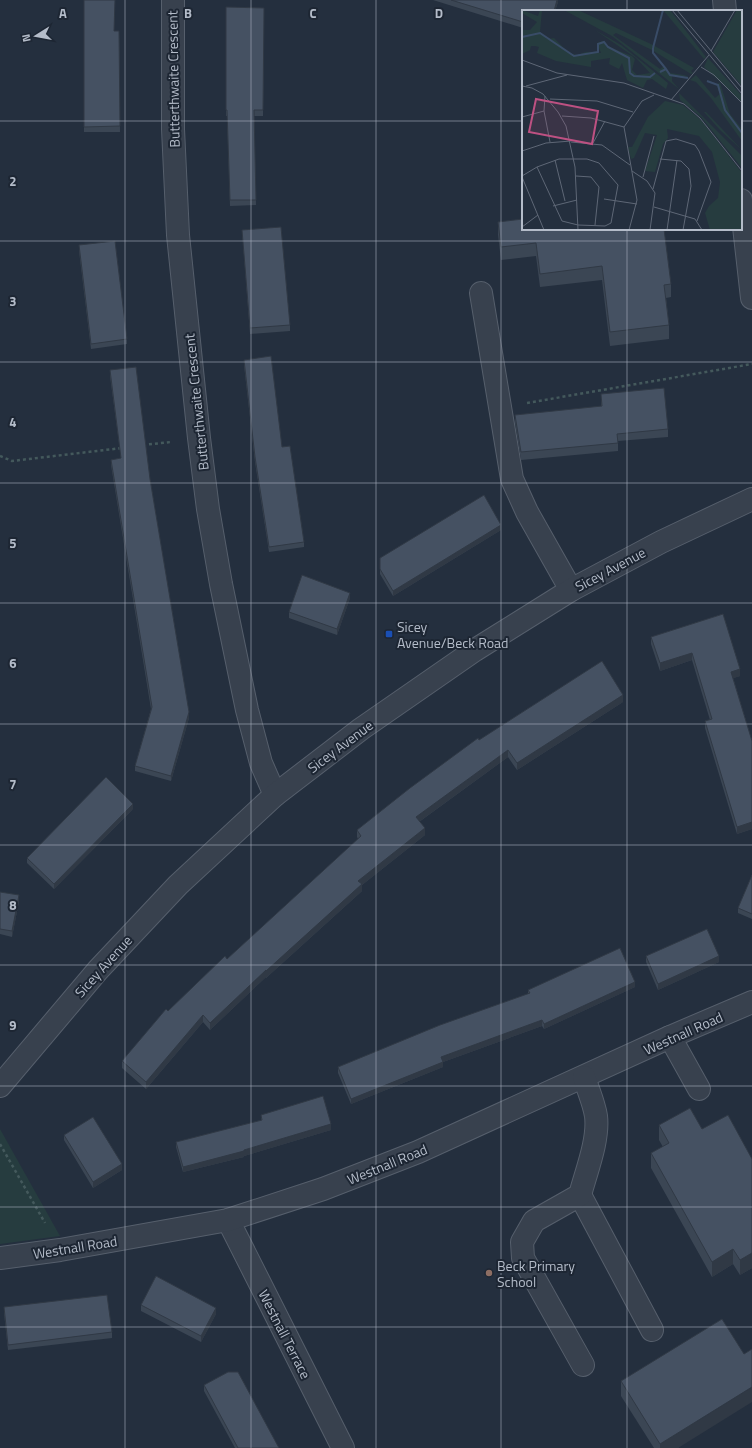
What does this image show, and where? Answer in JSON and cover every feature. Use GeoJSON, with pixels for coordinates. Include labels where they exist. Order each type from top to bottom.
{"type":"FeatureCollection","features":[{"type":"Feature","properties":{"kind":"street","name":"Butterthwaite Crescent"},"geometry":{"type":"LineString","coordinates":[[173,0],[173,129],[178,235],[199,438],[208,509],[221,584],[245,703],[261,763],[275,795]]}},
{"type":"Feature","properties":{"kind":"street"},"geometry":{"type":"LineString","coordinates":[[724,0],[725,10]]}},
{"type":"Feature","properties":{"kind":"street"},"geometry":{"type":"LineString","coordinates":[[742,209],[752,298]]}},
{"type":"Feature","properties":{"kind":"street"},"geometry":{"type":"LineString","coordinates":[[482,293],[499,408],[512,479],[527,512],[571,590]]}},
{"type":"Feature","properties":{"kind":"street","name":"Sicey Avenue"},"geometry":{"type":"LineString","coordinates":[[0,1086],[98,970],[178,885],[275,795],[361,729],[405,698],[475,650],[571,590],[661,542],[752,499]]}},
{"type":"Feature","properties":{"kind":"street","name":"Westnall Road"},"geometry":{"type":"LineString","coordinates":[[0,1258],[60,1250],[228,1220],[323,1189],[418,1152],[670,1037],[752,1002]]}},
{"type":"Feature","properties":{"kind":"street"},"geometry":{"type":"LineString","coordinates":[[670,1037],[699,1089]]}},
{"type":"Feature","properties":{"kind":"street"},"geometry":{"type":"LineString","coordinates":[[584,1077],[596,1116],[594,1145],[580,1195],[652,1330]]}},
{"type":"Feature","properties":{"kind":"street"},"geometry":{"type":"LineString","coordinates":[[580,1195],[534,1221],[522,1242],[523,1258],[583,1365]]}},
{"type":"Feature","properties":{"kind":"street","name":"Westnall Terrace"},"geometry":{"type":"LineString","coordinates":[[228,1220],[342,1448]]}},
{"type":"Feature","properties":{"kind":"path"},"geometry":{"type":"LineString","coordinates":[[499,408],[752,364]]}},
{"type":"Feature","properties":{"kind":"path"},"geometry":{"type":"LineString","coordinates":[[136,446],[199,438]]}},
{"type":"Feature","properties":{"kind":"path"},"geometry":{"type":"LineString","coordinates":[[0,456],[12,461],[129,447]]}},
{"type":"Feature","properties":{"kind":"path"},"geometry":{"type":"LineString","coordinates":[[0,1144],[60,1250]]}},
{"type":"Feature","properties":{"kind":"green space"},"geometry":{"type":"Polygon","coordinates":[[[0,1129],[60,1236],[0,1244],[0,1129]]]}},
{"type":"Feature","properties":{"kind":"building"},"geometry":{"type":"Polygon","coordinates":[[[84,0],[115,0],[114,31],[119,31],[120,126],[84,127],[84,0]]]}},
{"type":"Feature","properties":{"kind":"building"},"geometry":{"type":"Polygon","coordinates":[[[451,0],[557,0],[554,10],[522,10],[522,22],[451,0]]]}},
{"type":"Feature","properties":{"kind":"building"},"geometry":{"type":"Polygon","coordinates":[[[226,7],[264,8],[263,110],[254,110],[256,200],[230,200],[226,110],[226,7]]]}},
{"type":"Feature","properties":{"kind":"building"},"geometry":{"type":"Polygon","coordinates":[[[522,219],[522,230],[664,230],[671,284],[664,285],[669,325],[610,332],[602,266],[540,274],[536,243],[501,247],[498,222],[522,219]]]}},
{"type":"Feature","properties":{"kind":"building"},"geometry":{"type":"Polygon","coordinates":[[[281,227],[290,325],[250,328],[242,230],[281,227]]]}},
{"type":"Feature","properties":{"kind":"building"},"geometry":{"type":"Polygon","coordinates":[[[115,241],[127,339],[91,344],[79,245],[115,241]]]}},
{"type":"Feature","properties":{"kind":"building"},"geometry":{"type":"Polygon","coordinates":[[[271,356],[282,447],[290,446],[304,542],[269,547],[255,457],[244,360],[271,356]]]}},
{"type":"Feature","properties":{"kind":"building"},"geometry":{"type":"Polygon","coordinates":[[[136,367],[150,479],[189,712],[171,776],[135,766],[152,707],[111,460],[121,458],[110,370],[136,367]]]}},
{"type":"Feature","properties":{"kind":"building"},"geometry":{"type":"Polygon","coordinates":[[[664,388],[668,429],[617,434],[618,443],[521,452],[515,415],[602,406],[601,394],[664,388]]]}},
{"type":"Feature","properties":{"kind":"building"},"geometry":{"type":"Polygon","coordinates":[[[484,495],[501,525],[393,591],[380,569],[380,558],[484,495]]]}},
{"type":"Feature","properties":{"kind":"building"},"geometry":{"type":"Polygon","coordinates":[[[302,575],[350,593],[337,629],[289,612],[302,575]]]}},
{"type":"Feature","properties":{"kind":"building"},"geometry":{"type":"Polygon","coordinates":[[[723,614],[740,669],[731,672],[752,741],[752,822],[737,827],[705,721],[712,719],[692,653],[660,663],[651,637],[723,614]]]}},
{"type":"Feature","properties":{"kind":"building"},"geometry":{"type":"Polygon","coordinates":[[[602,661],[623,695],[517,763],[508,750],[416,817],[425,828],[358,881],[362,884],[266,970],[210,1023],[203,1015],[146,1082],[122,1061],[166,1009],[168,1011],[225,956],[227,959],[361,836],[357,830],[410,788],[478,738],[479,740],[602,661]]]}},
{"type":"Feature","properties":{"kind":"building"},"geometry":{"type":"Polygon","coordinates":[[[106,777],[133,804],[54,884],[27,858],[106,777]]]}},
{"type":"Feature","properties":{"kind":"building"},"geometry":{"type":"Polygon","coordinates":[[[752,875],[752,914],[738,908],[752,875]]]}},
{"type":"Feature","properties":{"kind":"building"},"geometry":{"type":"Polygon","coordinates":[[[0,892],[19,895],[12,931],[0,929],[0,892]]]}},
{"type":"Feature","properties":{"kind":"building"},"geometry":{"type":"Polygon","coordinates":[[[707,929],[719,956],[658,984],[646,956],[707,929]]]}},
{"type":"Feature","properties":{"kind":"building"},"geometry":{"type":"Polygon","coordinates":[[[620,948],[635,982],[544,1024],[542,1020],[441,1057],[443,1062],[351,1099],[338,1067],[440,1025],[530,993],[528,990],[620,948]]]}},
{"type":"Feature","properties":{"kind":"building"},"geometry":{"type":"Polygon","coordinates":[[[323,1096],[331,1124],[244,1151],[183,1167],[176,1142],[262,1120],[261,1115],[323,1096]]]}},
{"type":"Feature","properties":{"kind":"building"},"geometry":{"type":"Polygon","coordinates":[[[690,1108],[702,1129],[728,1115],[752,1159],[752,1253],[740,1260],[733,1249],[712,1262],[651,1153],[669,1143],[659,1125],[690,1108]]]}},
{"type":"Feature","properties":{"kind":"building"},"geometry":{"type":"Polygon","coordinates":[[[93,1117],[122,1164],[93,1182],[64,1135],[93,1117]]]}},
{"type":"Feature","properties":{"kind":"building"},"geometry":{"type":"Polygon","coordinates":[[[156,1276],[216,1308],[201,1336],[141,1305],[156,1276]]]}},
{"type":"Feature","properties":{"kind":"building"},"geometry":{"type":"Polygon","coordinates":[[[107,1295],[112,1332],[8,1345],[4,1307],[107,1295]]]}},
{"type":"Feature","properties":{"kind":"building"},"geometry":{"type":"Polygon","coordinates":[[[722,1319],[744,1354],[752,1349],[752,1387],[660,1444],[621,1381],[722,1319]]]}},
{"type":"Feature","properties":{"kind":"building"},"geometry":{"type":"Polygon","coordinates":[[[228,1372],[238,1372],[279,1448],[238,1448],[204,1385],[228,1372]]]}},
{"type":"Feature","properties":{"kind":"place","name":"Sicey Avenue/Beck Road"},"geometry":{"type":"Point","coordinates":[389,634]}},
{"type":"Feature","properties":{"kind":"place","name":"Beck Primary School"},"geometry":{"type":"Point","coordinates":[489,1273]}}]}
